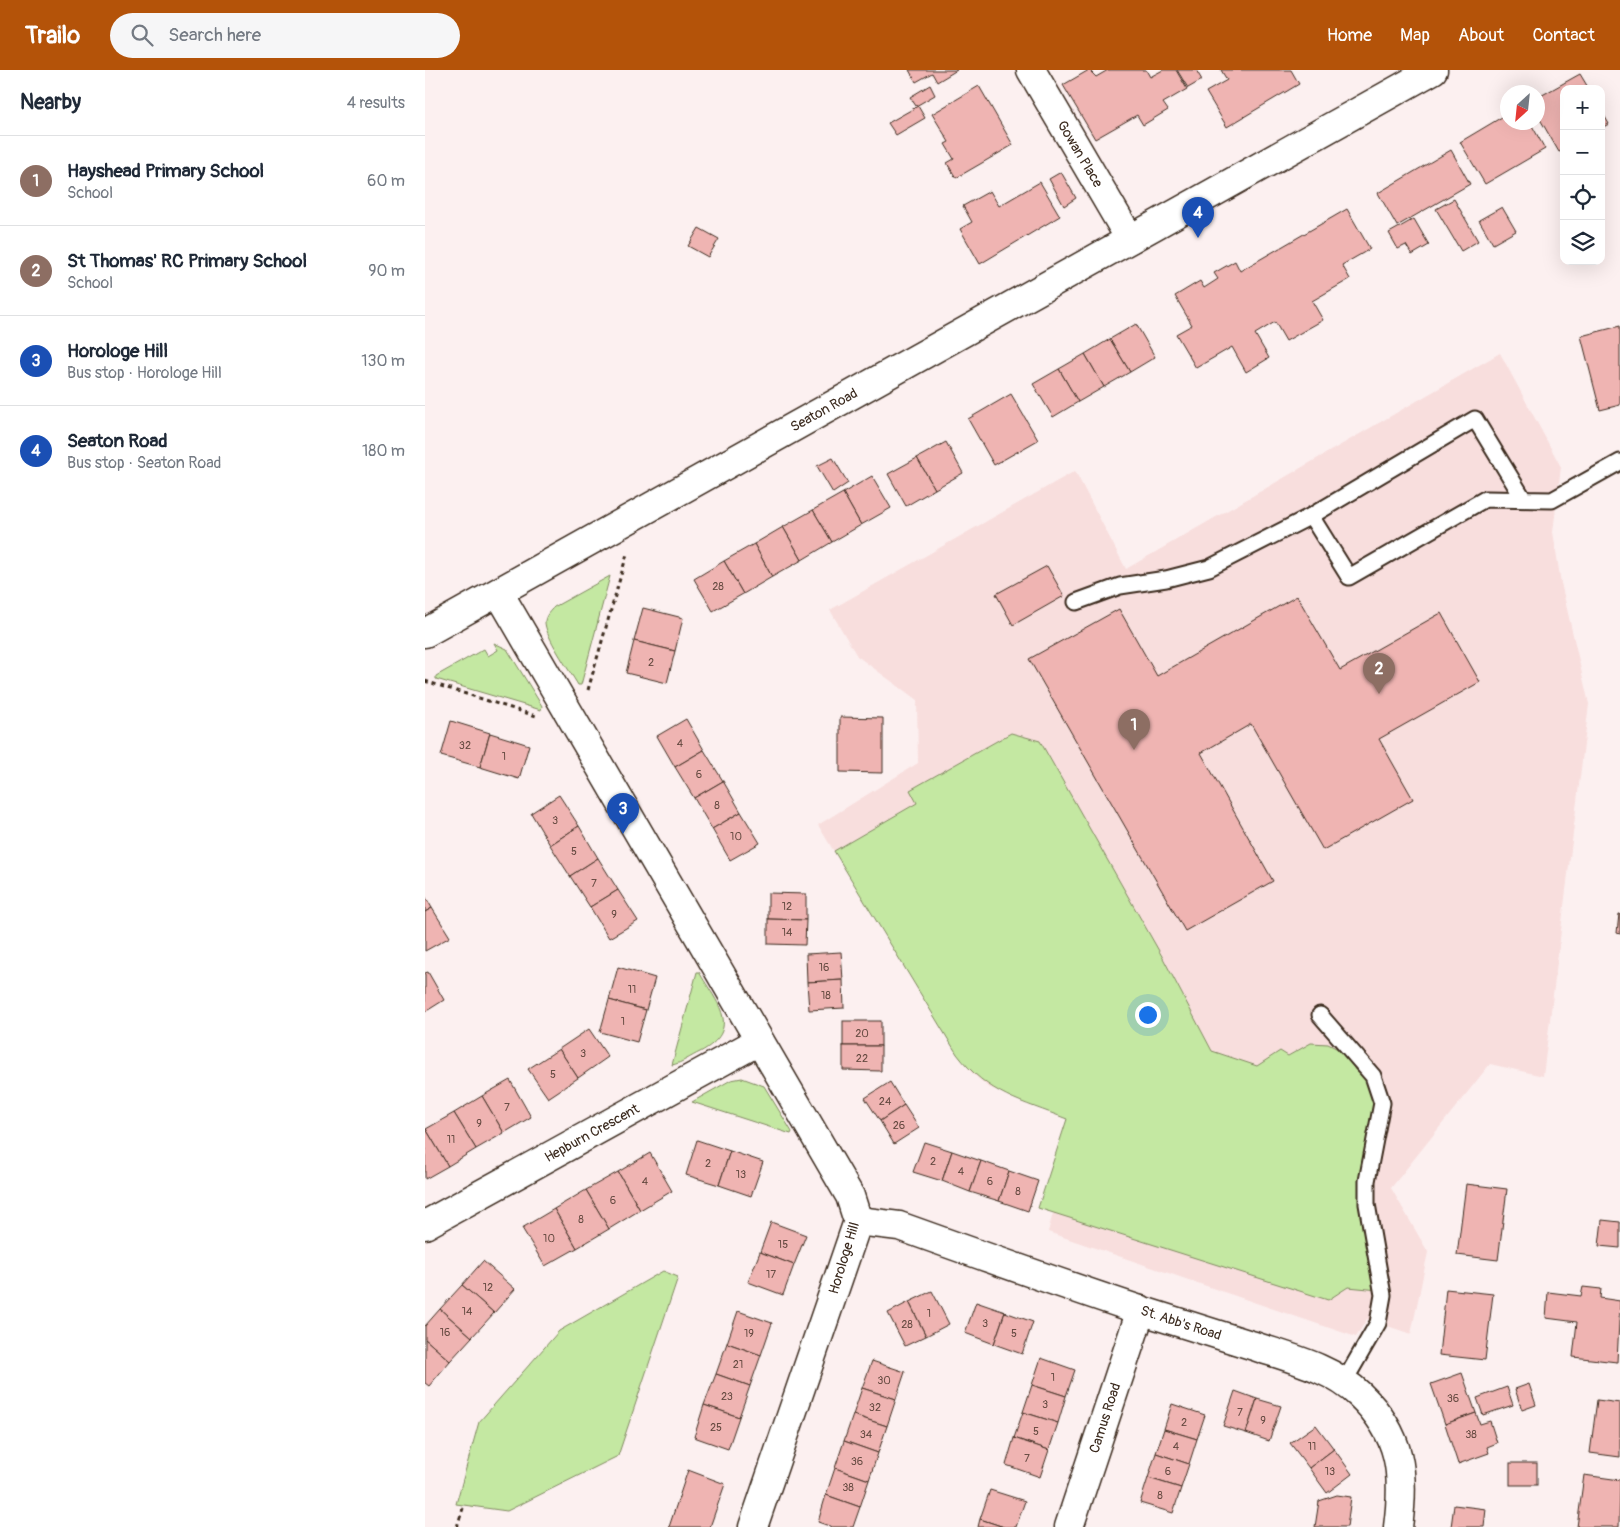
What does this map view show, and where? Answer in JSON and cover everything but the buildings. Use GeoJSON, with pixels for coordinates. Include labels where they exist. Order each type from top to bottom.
{"type":"FeatureCollection","features":[{"type":"Feature","properties":{"kind":"street","name":"Gowan Place"},"geometry":{"type":"LineString","coordinates":[[1031,70],[1130,239]]}},
{"type":"Feature","properties":{"kind":"street","name":"Seaton Road"},"geometry":{"type":"LineString","coordinates":[[425,633],[1433,70]]}},
{"type":"Feature","properties":{"kind":"street","name":"Horologe Hill"},"geometry":{"type":"LineString","coordinates":[[499,593],[850,1196],[858,1220],[753,1527]]}},
{"type":"Feature","properties":{"kind":"street","name":"Hepburn Crescent"},"geometry":{"type":"LineString","coordinates":[[425,1225],[759,1041]]}},
{"type":"Feature","properties":{"kind":"street","name":"St. Abb's Road"},"geometry":{"type":"LineString","coordinates":[[858,1220],[899,1226],[1141,1310],[1309,1364],[1344,1382],[1375,1412],[1388,1431],[1397,1453],[1402,1473],[1403,1492],[1398,1527]]}},
{"type":"Feature","properties":{"kind":"street","name":"Camus Road"},"geometry":{"type":"LineString","coordinates":[[1069,1527],[1141,1310]]}},
{"type":"Feature","properties":{"kind":"lane"},"geometry":{"type":"LineString","coordinates":[[1076,602],[1120,586],[1166,580],[1209,568],[1311,516],[1475,419],[1523,498]]}},
{"type":"Feature","properties":{"kind":"lane"},"geometry":{"type":"LineString","coordinates":[[1311,516],[1349,577],[1485,499],[1523,498],[1552,500],[1620,462]]}},
{"type":"Feature","properties":{"kind":"lane"},"geometry":{"type":"LineString","coordinates":[[1320,1015],[1373,1076],[1382,1103],[1367,1181],[1367,1204],[1383,1295],[1378,1323],[1344,1382]]}},
{"type":"Feature","properties":{"kind":"path"},"geometry":{"type":"LineString","coordinates":[[457,1527],[464,1505]]}},
{"type":"Feature","properties":{"kind":"shaded area"},"geometry":{"type":"Polygon","coordinates":[[[1500,353],[1561,467],[1553,532],[1561,583],[1589,704],[1543,1076],[1490,1064],[1391,1188],[1428,1252],[1411,1334],[1367,1319],[1356,1337],[1048,1232],[1053,1213],[1038,1208],[1067,1119],[988,1087],[972,1073],[957,1054],[818,825],[918,763],[917,700],[857,656],[830,610],[1075,471],[1126,569],[1500,353]]]}},
{"type":"Feature","properties":{"kind":"green space"},"geometry":{"type":"Polygon","coordinates":[[[610,576],[581,685],[578,685],[553,644],[545,621],[548,613],[554,607],[610,576]]]}},
{"type":"Feature","properties":{"kind":"green space"},"geometry":{"type":"Polygon","coordinates":[[[494,643],[507,649],[542,706],[541,710],[436,679],[436,676],[484,649],[488,656],[498,650],[494,643]]]}},
{"type":"Feature","properties":{"kind":"green space"},"geometry":{"type":"Polygon","coordinates":[[[1011,733],[1040,741],[1163,958],[1212,1051],[1257,1066],[1280,1051],[1288,1056],[1311,1043],[1328,1044],[1338,1049],[1350,1060],[1355,1070],[1368,1079],[1378,1100],[1364,1165],[1379,1290],[1348,1287],[1328,1300],[1038,1208],[1067,1119],[1006,1095],[993,1088],[969,1068],[957,1054],[834,851],[917,803],[910,790],[1011,733]]]}},
{"type":"Feature","properties":{"kind":"green space"},"geometry":{"type":"Polygon","coordinates":[[[697,972],[699,972],[719,1005],[723,1025],[721,1034],[713,1043],[700,1052],[672,1065],[697,972]]]}},
{"type":"Feature","properties":{"kind":"green space"},"geometry":{"type":"Polygon","coordinates":[[[742,1078],[764,1086],[792,1132],[791,1134],[692,1102],[731,1080],[742,1078]]]}},
{"type":"Feature","properties":{"kind":"green space"},"geometry":{"type":"Polygon","coordinates":[[[663,1271],[678,1277],[618,1456],[507,1511],[456,1504],[479,1422],[559,1331],[663,1271]]]}},
{"type":"Feature","properties":{"kind":"place","name":"Seaton Road"},"geometry":{"type":"Point","coordinates":[1198,238]}},
{"type":"Feature","properties":{"kind":"place","name":"St Thomas' RC Primary School"},"geometry":{"type":"Point","coordinates":[1379,694]}},
{"type":"Feature","properties":{"kind":"place","name":"Hayshead Primary School"},"geometry":{"type":"Point","coordinates":[1134,750]}},
{"type":"Feature","properties":{"kind":"place","name":"Horologe Hill"},"geometry":{"type":"Point","coordinates":[623,834]}}]}
